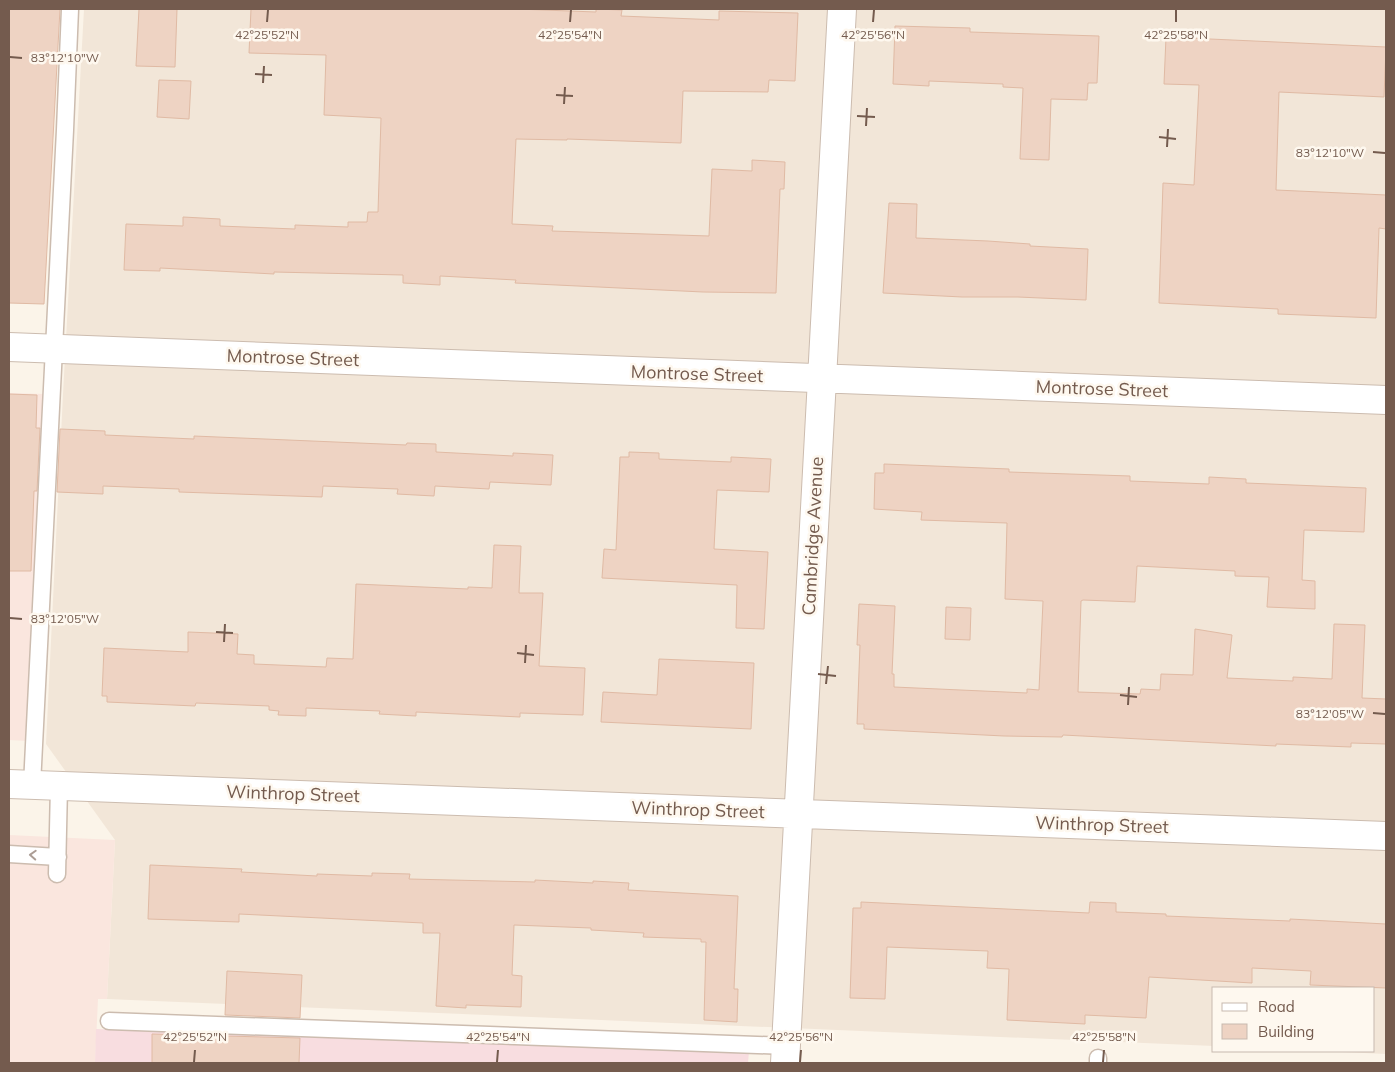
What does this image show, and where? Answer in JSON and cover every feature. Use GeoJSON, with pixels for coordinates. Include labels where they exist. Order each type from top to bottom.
{"type":"FeatureCollection","features":[{"type":"Feature","properties":{"kind":"street","name":"Cambridge Avenue"},"geometry":{"type":"LineString","coordinates":[[785,1055],[842,9]]}},
{"type":"Feature","properties":{"kind":"street","name":"Montrose Street"},"geometry":{"type":"LineString","coordinates":[[9,347],[1386,400]]}},
{"type":"Feature","properties":{"kind":"street","name":"Winthrop Street"},"geometry":{"type":"LineString","coordinates":[[20,784],[1386,836]]}},
{"type":"Feature","properties":{"kind":"lane"},"geometry":{"type":"LineString","coordinates":[[20,784],[54,350],[70,9]]}},
{"type":"Feature","properties":{"kind":"lane"},"geometry":{"type":"LineString","coordinates":[[57,874],[59,786]]}},
{"type":"Feature","properties":{"kind":"lane"},"geometry":{"type":"LineString","coordinates":[[9,854],[58,857]]}},
{"type":"Feature","properties":{"kind":"lane"},"geometry":{"type":"LineString","coordinates":[[109,1021],[785,1055]]}},
{"type":"Feature","properties":{"kind":"shaded area"},"geometry":{"type":"Polygon","coordinates":[[[84,9],[1386,9],[1386,1054],[1343,1052],[1375,1052],[1375,987],[1212,987],[1212,1046],[107,999],[115,840],[46,744],[84,9]]]}},
{"type":"Feature","properties":{"kind":"shaded area"},"geometry":{"type":"Polygon","coordinates":[[[9,393],[44,394],[28,741],[9,740],[9,393]]]}},
{"type":"Feature","properties":{"kind":"shaded area"},"geometry":{"type":"Polygon","coordinates":[[[9,835],[115,840],[107,999],[98,999],[95,1063],[9,1063],[9,835]]]}},
{"type":"Feature","properties":{"kind":"shaded area"},"geometry":{"type":"Polygon","coordinates":[[[96,1029],[749,1051],[748,1063],[95,1063],[96,1029]]]}},
{"type":"Feature","properties":{"kind":"building"},"geometry":{"type":"Polygon","coordinates":[[[9,9],[60,9],[44,304],[9,303],[9,9]]]}},
{"type":"Feature","properties":{"kind":"building"},"geometry":{"type":"Polygon","coordinates":[[[139,9],[177,9],[175,67],[136,66],[139,9]]]}},
{"type":"Feature","properties":{"kind":"building"},"geometry":{"type":"Polygon","coordinates":[[[251,9],[517,9],[596,12],[596,9],[622,10],[621,16],[719,20],[719,11],[798,13],[795,81],[769,80],[768,92],[683,91],[681,143],[516,139],[512,224],[553,226],[552,231],[709,236],[712,169],[752,171],[752,160],[785,162],[784,189],[780,189],[776,293],[703,292],[515,283],[516,280],[440,276],[440,285],[403,283],[403,275],[274,272],[274,274],[160,268],[160,271],[124,270],[126,224],[183,226],[183,217],[220,219],[220,226],[295,229],[295,225],[348,227],[348,222],[367,222],[368,212],[378,212],[381,118],[324,115],[326,55],[249,53],[251,9]]]}},
{"type":"Feature","properties":{"kind":"building"},"geometry":{"type":"Polygon","coordinates":[[[895,26],[970,28],[970,32],[1099,36],[1097,83],[1088,83],[1087,100],[1051,99],[1049,160],[1020,159],[1023,88],[1003,87],[1003,84],[929,81],[929,86],[893,84],[895,26]]]}},
{"type":"Feature","properties":{"kind":"building"},"geometry":{"type":"Polygon","coordinates":[[[1166,37],[1386,47],[1384,97],[1279,92],[1276,190],[1386,195],[1386,229],[1379,228],[1376,318],[1278,314],[1278,309],[1159,303],[1163,183],[1194,185],[1199,85],[1164,84],[1166,37]]]}},
{"type":"Feature","properties":{"kind":"building"},"geometry":{"type":"Polygon","coordinates":[[[159,80],[191,81],[189,119],[157,117],[159,80]]]}},
{"type":"Feature","properties":{"kind":"building"},"geometry":{"type":"Polygon","coordinates":[[[889,203],[917,204],[916,238],[988,241],[1030,244],[1030,246],[1088,249],[1086,300],[883,293],[889,203]]]}},
{"type":"Feature","properties":{"kind":"building"},"geometry":{"type":"Polygon","coordinates":[[[9,394],[37,395],[36,428],[40,428],[37,491],[34,491],[31,571],[9,571],[9,394]]]}},
{"type":"Feature","properties":{"kind":"building"},"geometry":{"type":"Polygon","coordinates":[[[60,429],[105,431],[105,435],[194,439],[194,436],[406,445],[407,443],[436,444],[436,452],[513,456],[513,453],[553,455],[551,485],[490,482],[489,489],[435,486],[434,496],[397,494],[398,489],[323,486],[322,497],[179,492],[179,489],[103,486],[103,494],[57,492],[60,429]]]}},
{"type":"Feature","properties":{"kind":"building"},"geometry":{"type":"Polygon","coordinates":[[[629,452],[659,453],[659,459],[731,462],[731,457],[771,459],[769,492],[717,490],[714,549],[768,552],[764,629],[736,628],[737,585],[602,578],[604,549],[616,550],[620,457],[629,457],[629,452]]]}},
{"type":"Feature","properties":{"kind":"building"},"geometry":{"type":"Polygon","coordinates":[[[884,464],[1009,469],[1009,472],[1130,476],[1130,481],[1209,484],[1209,477],[1246,479],[1246,483],[1366,488],[1364,532],[1304,530],[1302,580],[1315,581],[1315,609],[1267,607],[1269,577],[1235,576],[1235,571],[1137,566],[1135,602],[1081,601],[1078,692],[1140,694],[1141,689],[1160,690],[1161,674],[1193,675],[1195,629],[1232,635],[1227,678],[1293,681],[1293,677],[1332,679],[1334,624],[1365,625],[1362,698],[1386,699],[1386,744],[1351,743],[1351,747],[1276,744],[1276,746],[1063,735],[1062,737],[1004,736],[864,729],[864,724],[857,724],[860,645],[857,645],[859,604],[895,606],[892,674],[894,674],[894,687],[1027,693],[1027,689],[1039,690],[1043,601],[1005,599],[1007,523],[921,520],[922,512],[874,509],[875,473],[884,473],[884,464]]]}},
{"type":"Feature","properties":{"kind":"building"},"geometry":{"type":"Polygon","coordinates":[[[494,545],[521,546],[519,593],[543,593],[539,666],[585,668],[583,715],[520,713],[520,717],[416,712],[416,716],[379,714],[380,711],[306,708],[306,716],[278,715],[279,711],[269,710],[269,706],[196,703],[195,706],[107,702],[107,696],[102,696],[104,648],[188,652],[188,632],[238,634],[237,654],[254,655],[254,664],[326,667],[327,658],[353,659],[356,584],[468,589],[468,587],[492,588],[494,545]]]}},
{"type":"Feature","properties":{"kind":"building"},"geometry":{"type":"Polygon","coordinates":[[[946,607],[971,608],[970,640],[945,639],[946,607]]]}},
{"type":"Feature","properties":{"kind":"building"},"geometry":{"type":"Polygon","coordinates":[[[659,659],[754,663],[751,729],[601,722],[603,692],[657,695],[659,659]]]}},
{"type":"Feature","properties":{"kind":"building"},"geometry":{"type":"Polygon","coordinates":[[[150,865],[242,869],[241,872],[317,876],[317,874],[372,876],[372,873],[410,874],[409,879],[535,882],[535,880],[593,883],[593,881],[629,883],[628,890],[738,896],[734,989],[738,989],[737,1022],[704,1020],[706,942],[701,942],[701,939],[643,937],[644,933],[591,930],[591,928],[514,925],[512,975],[522,976],[521,1007],[466,1005],[466,1008],[436,1006],[440,933],[423,933],[423,923],[239,914],[239,922],[148,919],[150,865]]]}},
{"type":"Feature","properties":{"kind":"building"},"geometry":{"type":"Polygon","coordinates":[[[861,902],[1089,913],[1090,902],[1116,903],[1116,912],[1166,914],[1166,916],[1290,921],[1290,919],[1386,924],[1386,988],[1310,985],[1311,971],[1252,968],[1252,983],[1149,977],[1146,1018],[1085,1015],[1085,1024],[1007,1020],[1009,969],[987,968],[988,951],[887,947],[885,999],[850,998],[853,908],[861,908],[861,902]]]}},
{"type":"Feature","properties":{"kind":"building"},"geometry":{"type":"Polygon","coordinates":[[[227,971],[302,975],[300,1018],[225,1015],[227,971]]]}},
{"type":"Feature","properties":{"kind":"building"},"geometry":{"type":"Polygon","coordinates":[[[152,1034],[300,1038],[299,1063],[152,1063],[152,1034]]]}}]}
